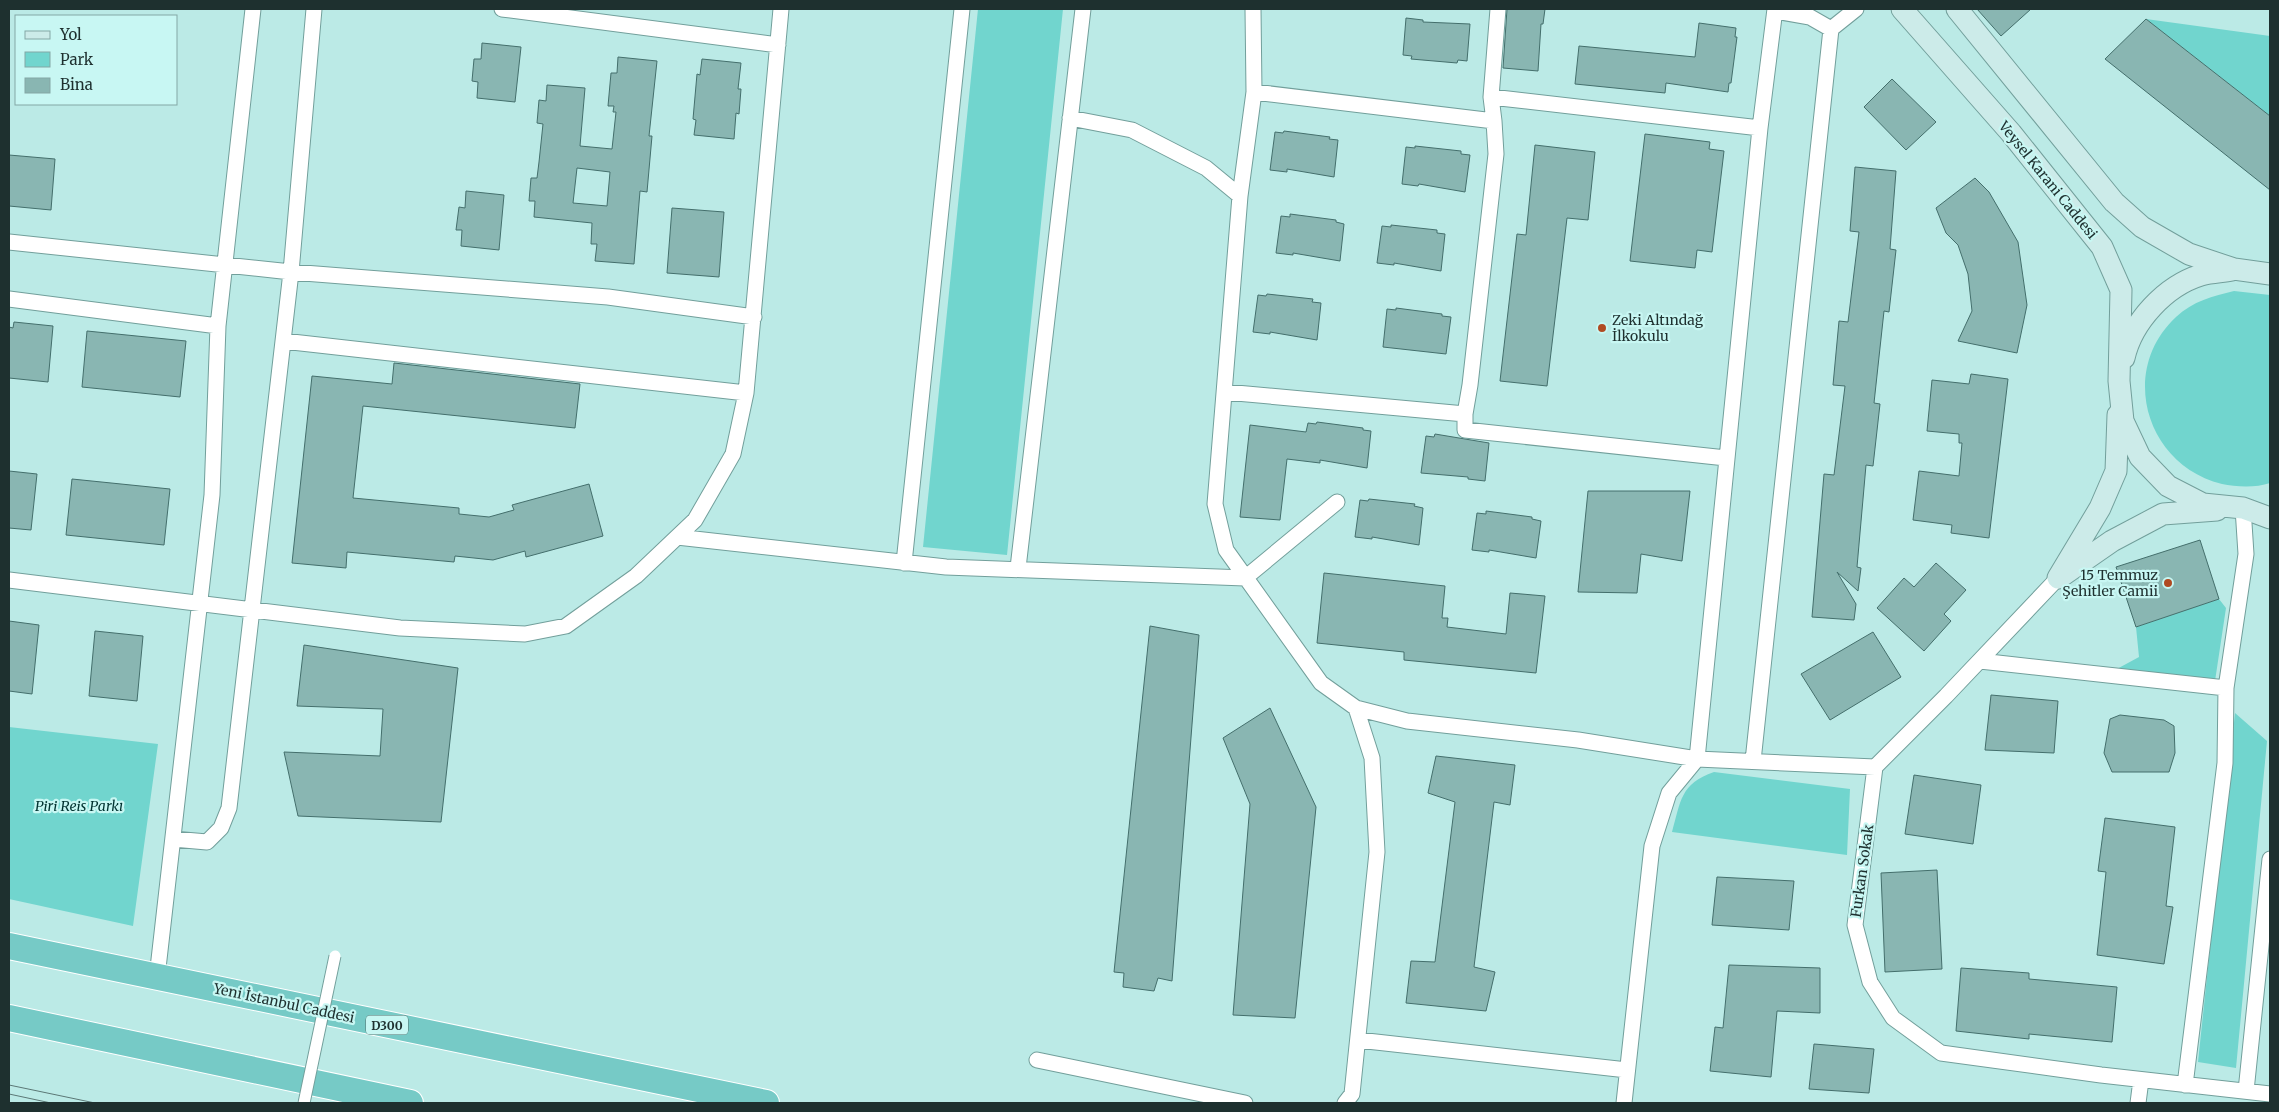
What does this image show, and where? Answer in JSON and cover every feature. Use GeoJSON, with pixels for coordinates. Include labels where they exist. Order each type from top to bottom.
{"type":"FeatureCollection","features":[{"type":"Feature","properties":{"kind":"highway","name":"Yeni İstanbul Caddesi"},"geometry":{"type":"LineString","coordinates":[[9,946],[766,1103]]}},
{"type":"Feature","properties":{"kind":"highway"},"geometry":{"type":"LineString","coordinates":[[9,1018],[410,1103]]}},
{"type":"Feature","properties":{"kind":"main road","name":"Veysel Karani Caddesi"},"geometry":{"type":"LineString","coordinates":[[1902,9],[2011,133],[2102,247],[2121,290],[2119,381],[2123,421],[2140,457],[2168,486],[2203,504],[2243,508],[2270,518]]}},
{"type":"Feature","properties":{"kind":"main road","name":"Veysel Karani Caddesi"},"geometry":{"type":"LineString","coordinates":[[1957,9],[2114,202],[2142,228],[2189,254],[2234,269],[2270,274]]}},
{"type":"Feature","properties":{"kind":"main road","name":"Veysel Karani Caddesi"},"geometry":{"type":"LineString","coordinates":[[2119,381],[2126,347],[2144,316],[2168,292],[2200,276],[2234,269]]}},
{"type":"Feature","properties":{"kind":"main road"},"geometry":{"type":"LineString","coordinates":[[2234,269],[2270,269]]}},
{"type":"Feature","properties":{"kind":"main road"},"geometry":{"type":"LineString","coordinates":[[2058,578],[2100,508],[2116,470],[2119,381]]}},
{"type":"Feature","properties":{"kind":"main road"},"geometry":{"type":"LineString","coordinates":[[2058,578],[2112,541],[2163,514],[2270,504]]}},
{"type":"Feature","properties":{"kind":"street"},"geometry":{"type":"LineString","coordinates":[[157,977],[212,495],[218,326],[253,9]]}},
{"type":"Feature","properties":{"kind":"street"},"geometry":{"type":"LineString","coordinates":[[173,838],[207,842],[221,828],[229,808],[291,272],[314,9]]}},
{"type":"Feature","properties":{"kind":"street"},"geometry":{"type":"LineString","coordinates":[[502,9],[778,45]]}},
{"type":"Feature","properties":{"kind":"street"},"geometry":{"type":"LineString","coordinates":[[9,580],[400,628],[525,634],[566,626],[636,576],[695,520],[734,454],[746,393],[781,9]]}},
{"type":"Feature","properties":{"kind":"street"},"geometry":{"type":"LineString","coordinates":[[904,563],[962,9]]}},
{"type":"Feature","properties":{"kind":"street"},"geometry":{"type":"LineString","coordinates":[[1018,568],[1083,9]]}},
{"type":"Feature","properties":{"kind":"street"},"geometry":{"type":"LineString","coordinates":[[1253,9],[1254,92],[1240,196],[1215,504],[1226,550],[1245,578],[1321,682],[1356,708],[1408,721],[1578,740],[1697,759],[1875,767],[1980,661],[2058,578]]}},
{"type":"Feature","properties":{"kind":"street"},"geometry":{"type":"LineString","coordinates":[[1498,9],[1491,97],[1496,154],[1464,430],[1726,458]]}},
{"type":"Feature","properties":{"kind":"street"},"geometry":{"type":"LineString","coordinates":[[1753,761],[1831,30],[1856,9]]}},
{"type":"Feature","properties":{"kind":"street"},"geometry":{"type":"LineString","coordinates":[[1624,1103],[1652,846],[1669,793],[1697,759],[1760,128],[1775,10],[1810,17],[1831,30]]}},
{"type":"Feature","properties":{"kind":"street"},"geometry":{"type":"LineString","coordinates":[[1254,92],[1494,121]]}},
{"type":"Feature","properties":{"kind":"street"},"geometry":{"type":"LineString","coordinates":[[1491,97],[1760,128]]}},
{"type":"Feature","properties":{"kind":"street"},"geometry":{"type":"LineString","coordinates":[[1070,118],[1132,130],[1206,168],[1240,196]]}},
{"type":"Feature","properties":{"kind":"street"},"geometry":{"type":"LineString","coordinates":[[9,242],[291,272],[608,297],[754,317]]}},
{"type":"Feature","properties":{"kind":"street"},"geometry":{"type":"LineString","coordinates":[[9,299],[218,326]]}},
{"type":"Feature","properties":{"kind":"street"},"geometry":{"type":"LineString","coordinates":[[283,341],[746,393]]}},
{"type":"Feature","properties":{"kind":"street"},"geometry":{"type":"LineString","coordinates":[[1225,392],[1465,414]]}},
{"type":"Feature","properties":{"kind":"street"},"geometry":{"type":"LineString","coordinates":[[677,537],[946,567],[1018,568],[1245,578],[1337,502]]}},
{"type":"Feature","properties":{"kind":"street"},"geometry":{"type":"LineString","coordinates":[[2185,1084],[2225,763],[2226,688],[2246,554],[2243,508]]}},
{"type":"Feature","properties":{"kind":"street"},"geometry":{"type":"LineString","coordinates":[[1980,661],[2226,688]]}},
{"type":"Feature","properties":{"kind":"street"},"geometry":{"type":"LineString","coordinates":[[1345,1103],[1352,1094],[1377,852],[1372,758],[1356,708]]}},
{"type":"Feature","properties":{"kind":"street","name":"Furkan Sokak"},"geometry":{"type":"LineString","coordinates":[[1875,767],[1854,926],[1870,982],[1894,1018],[1941,1053],[2141,1080],[2270,1094]]}},
{"type":"Feature","properties":{"kind":"street"},"geometry":{"type":"LineString","coordinates":[[2246,1092],[2270,859]]}},
{"type":"Feature","properties":{"kind":"street"},"geometry":{"type":"LineString","coordinates":[[304,1103],[336,956]]}},
{"type":"Feature","properties":{"kind":"street"},"geometry":{"type":"LineString","coordinates":[[1358,1040],[1628,1070]]}},
{"type":"Feature","properties":{"kind":"street"},"geometry":{"type":"LineString","coordinates":[[1037,1060],[1245,1103]]}},
{"type":"Feature","properties":{"kind":"street"},"geometry":{"type":"LineString","coordinates":[[2138,1103],[2141,1080]]}},
{"type":"Feature","properties":{"kind":"green space"},"geometry":{"type":"Polygon","coordinates":[[[978,9],[1063,9],[1007,555],[923,547],[978,9]]]}},
{"type":"Feature","properties":{"kind":"green space"},"geometry":{"type":"Polygon","coordinates":[[[2146,19],[2270,36],[2270,116],[2146,19]]]}},
{"type":"Feature","properties":{"kind":"green space"},"geometry":{"type":"Polygon","coordinates":[[[2234,291],[2270,295],[2270,483],[2259,486],[2222,484],[2196,474],[2175,457],[2159,437],[2149,414],[2145,389],[2148,363],[2158,339],[2176,317],[2196,303],[2234,291]]]}},
{"type":"Feature","properties":{"kind":"green space"},"geometry":{"type":"Polygon","coordinates":[[[2219,599],[2226,608],[2215,681],[2115,670],[2139,657],[2136,627],[2219,599]]]}},
{"type":"Feature","properties":{"kind":"green space"},"geometry":{"type":"Polygon","coordinates":[[[2235,713],[2267,741],[2236,1068],[2198,1062],[2235,713]]]}},
{"type":"Feature","properties":{"kind":"green space","name":"Piri Reis Parkı"},"geometry":{"type":"Polygon","coordinates":[[[9,727],[158,744],[133,926],[9,899],[9,727]]]}},
{"type":"Feature","properties":{"kind":"green space"},"geometry":{"type":"Polygon","coordinates":[[[1714,772],[1850,789],[1847,855],[1672,832],[1680,803],[1688,788],[1694,782],[1714,772]]]}},
{"type":"Feature","properties":{"kind":"building"},"geometry":{"type":"Polygon","coordinates":[[[1507,9],[1545,9],[1543,24],[1541,24],[1538,71],[1503,68],[1507,9]]]}},
{"type":"Feature","properties":{"kind":"building"},"geometry":{"type":"Polygon","coordinates":[[[1977,9],[2031,9],[2001,36],[1977,9]]]}},
{"type":"Feature","properties":{"kind":"building"},"geometry":{"type":"Polygon","coordinates":[[[1406,18],[1423,20],[1423,22],[1470,24],[1467,61],[1458,60],[1457,63],[1411,59],[1412,56],[1403,55],[1406,18]]]}},
{"type":"Feature","properties":{"kind":"building"},"geometry":{"type":"Polygon","coordinates":[[[2146,19],[2270,116],[2270,190],[2105,59],[2146,19]]]}},
{"type":"Feature","properties":{"kind":"building"},"geometry":{"type":"Polygon","coordinates":[[[1699,23],[1736,28],[1735,37],[1737,37],[1731,83],[1729,83],[1728,92],[1666,83],[1665,93],[1575,84],[1579,46],[1695,57],[1699,23]]]}},
{"type":"Feature","properties":{"kind":"building"},"geometry":{"type":"Polygon","coordinates":[[[482,43],[521,47],[515,102],[477,98],[478,82],[472,81],[474,59],[481,59],[482,43]]]}},
{"type":"Feature","properties":{"kind":"building"},"geometry":{"type":"Polygon","coordinates":[[[618,57],[657,61],[649,136],[652,136],[647,192],[640,191],[634,264],[595,261],[597,244],[591,244],[592,223],[534,217],[535,201],[529,201],[531,178],[537,178],[543,124],[537,123],[539,100],[546,101],[547,85],[585,88],[580,146],[612,149],[616,112],[613,112],[614,106],[608,106],[611,73],[617,73],[618,57]],[[577,168],[573,203],[607,206],[610,172],[577,168]]]}},
{"type":"Feature","properties":{"kind":"building"},"geometry":{"type":"Polygon","coordinates":[[[702,59],[741,63],[738,89],[741,89],[739,114],[736,113],[734,139],[694,135],[696,120],[693,119],[697,74],[700,75],[702,59]]]}},
{"type":"Feature","properties":{"kind":"building"},"geometry":{"type":"Polygon","coordinates":[[[1892,79],[1936,122],[1906,150],[1864,107],[1892,79]]]}},
{"type":"Feature","properties":{"kind":"building"},"geometry":{"type":"Polygon","coordinates":[[[1284,131],[1330,137],[1329,139],[1338,140],[1334,177],[1287,169],[1287,172],[1270,170],[1275,132],[1283,133],[1284,131]]]}},
{"type":"Feature","properties":{"kind":"building"},"geometry":{"type":"Polygon","coordinates":[[[1645,134],[1710,142],[1709,149],[1724,151],[1712,252],[1697,250],[1695,268],[1630,261],[1645,134]]]}},
{"type":"Feature","properties":{"kind":"building"},"geometry":{"type":"Polygon","coordinates":[[[1535,145],[1595,152],[1588,220],[1567,218],[1547,386],[1500,381],[1517,234],[1526,235],[1535,145]]]}},
{"type":"Feature","properties":{"kind":"building"},"geometry":{"type":"Polygon","coordinates":[[[1415,146],[1461,151],[1461,154],[1470,155],[1465,192],[1419,184],[1418,186],[1402,184],[1406,147],[1415,148],[1415,146]]]}},
{"type":"Feature","properties":{"kind":"building"},"geometry":{"type":"Polygon","coordinates":[[[9,155],[55,159],[51,210],[9,206],[9,155]]]}},
{"type":"Feature","properties":{"kind":"building"},"geometry":{"type":"Polygon","coordinates":[[[1855,167],[1896,171],[1890,249],[1896,250],[1889,312],[1884,311],[1874,403],[1880,404],[1873,466],[1866,465],[1857,567],[1861,568],[1858,591],[1837,572],[1856,604],[1854,620],[1812,617],[1824,474],[1834,475],[1845,386],[1833,385],[1839,321],[1848,322],[1859,232],[1850,231],[1855,167]]]}},
{"type":"Feature","properties":{"kind":"building"},"geometry":{"type":"Polygon","coordinates":[[[1975,178],[1989,192],[2018,242],[2027,305],[2017,353],[1958,341],[1972,311],[1968,274],[1958,245],[1946,233],[1936,208],[1975,178]]]}},
{"type":"Feature","properties":{"kind":"building"},"geometry":{"type":"Polygon","coordinates":[[[466,191],[504,195],[499,250],[461,246],[462,230],[456,230],[459,207],[465,208],[466,191]]]}},
{"type":"Feature","properties":{"kind":"building"},"geometry":{"type":"Polygon","coordinates":[[[672,208],[724,212],[719,277],[667,273],[672,208]]]}},
{"type":"Feature","properties":{"kind":"building"},"geometry":{"type":"Polygon","coordinates":[[[1290,214],[1336,220],[1336,222],[1344,224],[1340,261],[1293,253],[1293,255],[1276,253],[1281,216],[1290,217],[1290,214]]]}},
{"type":"Feature","properties":{"kind":"building"},"geometry":{"type":"Polygon","coordinates":[[[1391,225],[1437,230],[1437,233],[1445,234],[1441,271],[1394,263],[1394,265],[1377,263],[1382,226],[1391,227],[1391,225]]]}},
{"type":"Feature","properties":{"kind":"building"},"geometry":{"type":"Polygon","coordinates":[[[1267,294],[1313,299],[1312,302],[1321,303],[1317,340],[1270,332],[1270,334],[1253,332],[1258,295],[1266,296],[1267,294]]]}},
{"type":"Feature","properties":{"kind":"building"},"geometry":{"type":"Polygon","coordinates":[[[1396,308],[1442,314],[1442,316],[1451,317],[1446,354],[1383,347],[1387,309],[1396,310],[1396,308]]]}},
{"type":"Feature","properties":{"kind":"building"},"geometry":{"type":"Polygon","coordinates":[[[14,322],[53,326],[48,382],[9,378],[9,327],[13,328],[14,322]]]}},
{"type":"Feature","properties":{"kind":"building"},"geometry":{"type":"Polygon","coordinates":[[[87,331],[186,341],[180,397],[82,387],[87,331]]]}},
{"type":"Feature","properties":{"kind":"building"},"geometry":{"type":"Polygon","coordinates":[[[394,363],[580,384],[575,428],[363,406],[353,498],[459,508],[459,514],[489,517],[514,510],[512,505],[589,484],[603,536],[526,557],[525,551],[493,560],[455,556],[454,562],[347,552],[346,568],[292,563],[312,376],[392,384],[394,363]]]}},
{"type":"Feature","properties":{"kind":"building"},"geometry":{"type":"Polygon","coordinates":[[[1971,374],[2008,379],[1989,538],[1951,533],[1952,525],[1913,520],[1919,471],[1959,476],[1962,443],[1959,443],[1959,434],[1927,431],[1932,380],[1969,384],[1971,374]]]}},
{"type":"Feature","properties":{"kind":"building"},"geometry":{"type":"Polygon","coordinates":[[[1317,422],[1363,428],[1363,430],[1371,431],[1367,468],[1320,460],[1320,463],[1287,459],[1280,520],[1240,517],[1250,425],[1306,432],[1308,423],[1316,424],[1317,422]]]}},
{"type":"Feature","properties":{"kind":"building"},"geometry":{"type":"Polygon","coordinates":[[[1435,434],[1489,443],[1485,481],[1468,479],[1468,477],[1421,473],[1426,436],[1434,437],[1435,434]]]}},
{"type":"Feature","properties":{"kind":"building"},"geometry":{"type":"Polygon","coordinates":[[[9,471],[37,474],[31,530],[9,528],[9,471]]]}},
{"type":"Feature","properties":{"kind":"building"},"geometry":{"type":"Polygon","coordinates":[[[72,479],[170,489],[164,545],[66,535],[72,479]]]}},
{"type":"Feature","properties":{"kind":"building"},"geometry":{"type":"Polygon","coordinates":[[[1588,491],[1690,491],[1682,561],[1641,554],[1637,593],[1578,592],[1588,491]]]}},
{"type":"Feature","properties":{"kind":"building"},"geometry":{"type":"Polygon","coordinates":[[[1369,499],[1415,504],[1414,506],[1423,508],[1419,545],[1372,537],[1372,539],[1355,537],[1360,500],[1368,501],[1369,499]]]}},
{"type":"Feature","properties":{"kind":"building"},"geometry":{"type":"Polygon","coordinates":[[[1486,511],[1532,517],[1532,519],[1541,521],[1536,558],[1489,550],[1489,552],[1472,550],[1477,513],[1486,514],[1486,511]]]}},
{"type":"Feature","properties":{"kind":"building","name":"15 Temmuz Şehitler Camii"},"geometry":{"type":"Polygon","coordinates":[[[2200,540],[2219,599],[2136,627],[2116,567],[2200,540]]]}},
{"type":"Feature","properties":{"kind":"building"},"geometry":{"type":"Polygon","coordinates":[[[1936,563],[1966,590],[1944,614],[1951,621],[1924,651],[1877,608],[1904,578],[1914,587],[1936,563]]]}},
{"type":"Feature","properties":{"kind":"building"},"geometry":{"type":"Polygon","coordinates":[[[1324,573],[1445,586],[1442,618],[1448,618],[1447,627],[1506,634],[1510,593],[1545,596],[1536,673],[1404,660],[1404,652],[1317,643],[1324,573]]]}},
{"type":"Feature","properties":{"kind":"building"},"geometry":{"type":"Polygon","coordinates":[[[9,621],[39,625],[32,694],[9,691],[9,621]]]}},
{"type":"Feature","properties":{"kind":"building"},"geometry":{"type":"Polygon","coordinates":[[[1150,626],[1199,635],[1172,981],[1158,978],[1154,991],[1123,987],[1124,973],[1114,972],[1150,626]]]}},
{"type":"Feature","properties":{"kind":"building"},"geometry":{"type":"Polygon","coordinates":[[[95,631],[143,636],[137,701],[89,696],[95,631]]]}},
{"type":"Feature","properties":{"kind":"building"},"geometry":{"type":"Polygon","coordinates":[[[1873,632],[1901,677],[1830,720],[1801,674],[1873,632]]]}},
{"type":"Feature","properties":{"kind":"building"},"geometry":{"type":"Polygon","coordinates":[[[304,645],[458,668],[441,822],[298,816],[284,752],[380,756],[383,709],[297,706],[304,645]]]}},
{"type":"Feature","properties":{"kind":"building"},"geometry":{"type":"Polygon","coordinates":[[[1991,695],[2058,701],[2054,753],[1985,750],[1991,695]]]}},
{"type":"Feature","properties":{"kind":"building"},"geometry":{"type":"Polygon","coordinates":[[[1270,708],[1316,807],[1295,1018],[1233,1015],[1250,804],[1223,738],[1270,708]]]}},
{"type":"Feature","properties":{"kind":"building"},"geometry":{"type":"Polygon","coordinates":[[[2120,715],[2164,720],[2174,726],[2175,753],[2169,772],[2112,772],[2104,753],[2110,719],[2120,715]]]}},
{"type":"Feature","properties":{"kind":"building"},"geometry":{"type":"Polygon","coordinates":[[[1436,756],[1515,765],[1510,805],[1494,802],[1474,967],[1495,972],[1486,1011],[1406,1003],[1411,961],[1435,962],[1455,802],[1428,793],[1436,756]]]}},
{"type":"Feature","properties":{"kind":"building"},"geometry":{"type":"Polygon","coordinates":[[[1914,775],[1981,785],[1973,844],[1905,834],[1914,775]]]}},
{"type":"Feature","properties":{"kind":"building"},"geometry":{"type":"Polygon","coordinates":[[[2105,818],[2175,827],[2166,906],[2173,907],[2164,964],[2097,955],[2106,872],[2098,871],[2105,818]]]}},
{"type":"Feature","properties":{"kind":"building"},"geometry":{"type":"Polygon","coordinates":[[[1937,870],[1942,969],[1885,972],[1881,873],[1937,870]]]}},
{"type":"Feature","properties":{"kind":"building"},"geometry":{"type":"Polygon","coordinates":[[[1717,877],[1794,881],[1789,930],[1712,925],[1717,877]]]}},
{"type":"Feature","properties":{"kind":"building"},"geometry":{"type":"Polygon","coordinates":[[[1729,965],[1820,968],[1820,1013],[1777,1011],[1771,1077],[1710,1071],[1715,1027],[1723,1028],[1729,965]]]}},
{"type":"Feature","properties":{"kind":"building"},"geometry":{"type":"Polygon","coordinates":[[[1961,968],[2029,973],[2029,979],[2117,987],[2112,1042],[2029,1034],[2029,1039],[1956,1031],[1961,968]]]}},
{"type":"Feature","properties":{"kind":"building"},"geometry":{"type":"Polygon","coordinates":[[[1814,1044],[1874,1049],[1869,1093],[1809,1089],[1814,1044]]]}},
{"type":"Feature","properties":{"kind":"tram line"},"geometry":{"type":"LineString","coordinates":[[9,1085],[95,1103]]}},
{"type":"Feature","properties":{"kind":"tram line"},"geometry":{"type":"LineString","coordinates":[[9,1094],[51,1103]]}},
{"type":"Feature","properties":{"kind":"place","name":"Zeki Altındağ İlkokulu"},"geometry":{"type":"Point","coordinates":[1602,328]}},
{"type":"Feature","properties":{"kind":"place","name":"15 Temmuz Şehitler Camii"},"geometry":{"type":"Point","coordinates":[2168,583]}}]}
